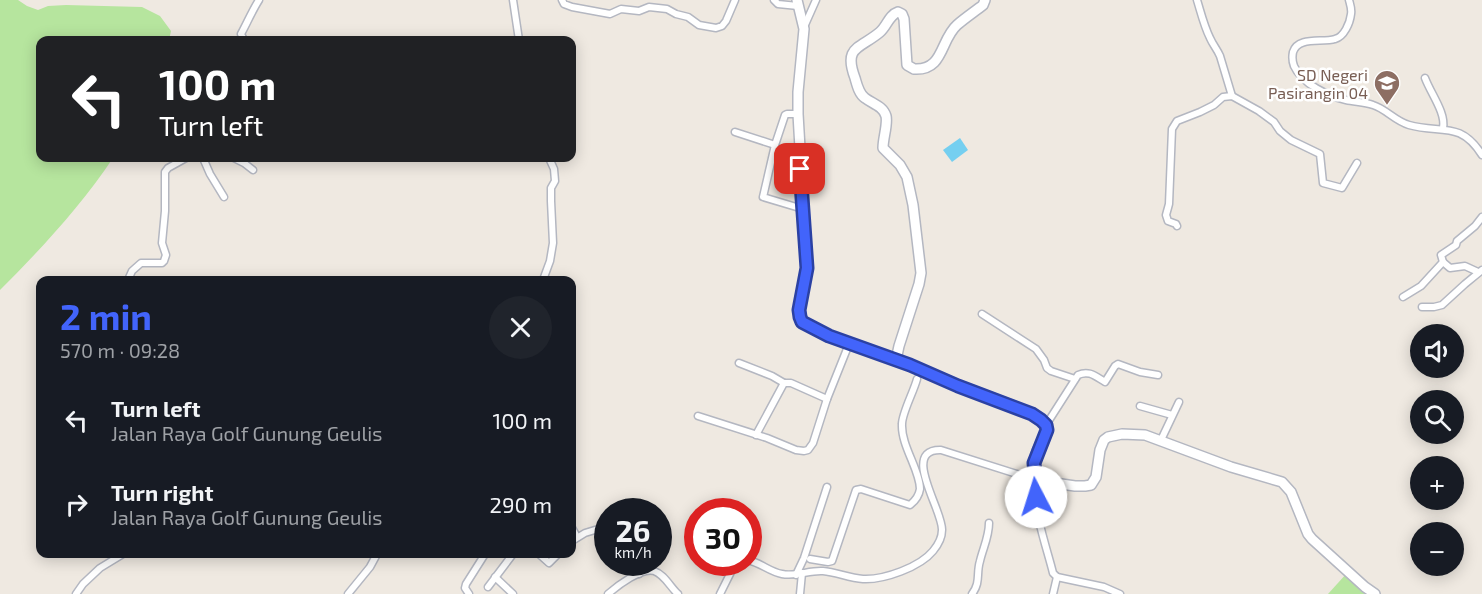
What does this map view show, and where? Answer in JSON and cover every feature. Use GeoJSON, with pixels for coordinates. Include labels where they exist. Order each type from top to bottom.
{"type":"FeatureCollection","features":[{"type":"Feature","properties":{"kind":"main road"},"geometry":{"type":"LineString","coordinates":[[896,360],[920,279],[913,205],[905,172],[884,148],[885,113],[879,105],[862,97],[850,62],[852,53],[858,46],[879,33],[892,15],[898,12],[904,19],[908,65],[918,70],[929,67],[940,55],[950,33],[983,5],[985,0]]}},
{"type":"Feature","properties":{"kind":"main road"},"geometry":{"type":"LineString","coordinates":[[798,3],[804,29],[798,114],[807,268],[799,302],[800,317],[805,324],[849,344],[896,360],[1032,414],[1046,425],[1047,430],[1034,463],[1038,478],[1069,485],[1090,485],[1096,477],[1104,440],[1108,436],[1141,434],[1231,467],[1284,483],[1308,534],[1375,594]]}},
{"type":"Feature","properties":{"kind":"street"},"geometry":{"type":"LineString","coordinates":[[243,36],[249,17],[259,0]]}},
{"type":"Feature","properties":{"kind":"street"},"geometry":{"type":"LineString","coordinates":[[513,0],[518,36]]}},
{"type":"Feature","properties":{"kind":"street"},"geometry":{"type":"LineString","coordinates":[[562,0],[564,4],[572,7],[610,14],[621,9],[639,10],[649,7],[668,9],[688,17],[699,25],[716,28],[722,26],[726,21],[735,0]]}},
{"type":"Feature","properties":{"kind":"street"},"geometry":{"type":"LineString","coordinates":[[774,0],[777,4],[798,3]]}},
{"type":"Feature","properties":{"kind":"street"},"geometry":{"type":"LineString","coordinates":[[804,29],[816,0]]}},
{"type":"Feature","properties":{"kind":"street"},"geometry":{"type":"LineString","coordinates":[[1197,0],[1208,36],[1218,50],[1232,96]]}},
{"type":"Feature","properties":{"kind":"street"},"geometry":{"type":"LineString","coordinates":[[1349,0],[1352,14],[1346,28],[1338,38],[1307,42],[1295,48],[1292,60],[1297,71],[1312,85],[1333,96],[1374,105],[1407,124],[1443,128],[1461,134],[1482,154]]}},
{"type":"Feature","properties":{"kind":"street"},"geometry":{"type":"LineString","coordinates":[[1425,78],[1442,113],[1443,128]]}},
{"type":"Feature","properties":{"kind":"street"},"geometry":{"type":"LineString","coordinates":[[1177,226],[1167,220],[1166,215],[1169,204],[1172,129],[1177,121],[1214,105],[1223,98],[1232,96],[1259,111],[1274,122],[1280,131],[1291,140],[1320,154],[1323,183],[1342,188],[1357,163]]}},
{"type":"Feature","properties":{"kind":"street"},"geometry":{"type":"LineString","coordinates":[[798,114],[785,116],[775,145],[763,197],[803,209]]}},
{"type":"Feature","properties":{"kind":"street"},"geometry":{"type":"LineString","coordinates":[[735,132],[775,145]]}},
{"type":"Feature","properties":{"kind":"street"},"geometry":{"type":"LineString","coordinates":[[130,276],[141,263],[162,263],[164,261],[166,255],[162,243],[165,172],[179,162]]}},
{"type":"Feature","properties":{"kind":"street"},"geometry":{"type":"LineString","coordinates":[[205,162],[224,197]]}},
{"type":"Feature","properties":{"kind":"street"},"geometry":{"type":"LineString","coordinates":[[242,162],[253,171]]}},
{"type":"Feature","properties":{"kind":"street"},"geometry":{"type":"LineString","coordinates":[[544,276],[553,243],[551,188],[555,181],[551,162]]}},
{"type":"Feature","properties":{"kind":"street"},"geometry":{"type":"LineString","coordinates":[[1422,307],[1434,307],[1445,303],[1480,271],[1465,266],[1450,268],[1443,262],[1441,255],[1455,246],[1457,241],[1482,217]]}},
{"type":"Feature","properties":{"kind":"street"},"geometry":{"type":"LineString","coordinates":[[1403,297],[1421,286],[1443,262]]}},
{"type":"Feature","properties":{"kind":"street"},"geometry":{"type":"LineString","coordinates":[[982,314],[1036,349],[1051,371],[1075,379]]}},
{"type":"Feature","properties":{"kind":"street"},"geometry":{"type":"LineString","coordinates":[[698,416],[796,450],[808,450],[813,443],[827,399],[849,344]]}},
{"type":"Feature","properties":{"kind":"street"},"geometry":{"type":"LineString","coordinates":[[739,363],[827,399]]}},
{"type":"Feature","properties":{"kind":"street"},"geometry":{"type":"LineString","coordinates":[[1046,425],[1075,379],[1084,372],[1105,382],[1118,364],[1140,372],[1158,375]]}},
{"type":"Feature","properties":{"kind":"street"},"geometry":{"type":"LineString","coordinates":[[810,559],[832,561],[858,488],[910,505],[918,496],[920,489],[903,437],[902,422],[917,379]]}},
{"type":"Feature","properties":{"kind":"street"},"geometry":{"type":"LineString","coordinates":[[756,435],[784,383]]}},
{"type":"Feature","properties":{"kind":"street"},"geometry":{"type":"LineString","coordinates":[[1161,440],[1179,402]]}},
{"type":"Feature","properties":{"kind":"street"},"geometry":{"type":"LineString","coordinates":[[1140,406],[1172,415]]}},
{"type":"Feature","properties":{"kind":"street"},"geometry":{"type":"LineString","coordinates":[[762,564],[780,574],[823,571],[873,579],[906,569],[923,560],[938,545],[943,528],[922,470],[922,463],[928,452],[940,450],[1020,475],[1038,478],[1036,492],[1038,512],[1053,573],[1057,577],[1104,587],[1120,594]]}},
{"type":"Feature","properties":{"kind":"street"},"geometry":{"type":"LineString","coordinates":[[912,464],[922,463]]}},
{"type":"Feature","properties":{"kind":"street"},"geometry":{"type":"LineString","coordinates":[[800,594],[799,574],[827,487]]}},
{"type":"Feature","properties":{"kind":"street"},"geometry":{"type":"LineString","coordinates":[[972,594],[978,583],[979,564],[988,539],[989,523]]}},
{"type":"Feature","properties":{"kind":"street"},"geometry":{"type":"LineString","coordinates":[[576,538],[594,530]]}},
{"type":"Feature","properties":{"kind":"street"},"geometry":{"type":"LineString","coordinates":[[76,594],[100,568],[116,558]]}},
{"type":"Feature","properties":{"kind":"street"},"geometry":{"type":"LineString","coordinates":[[348,594],[370,567],[374,558]]}},
{"type":"Feature","properties":{"kind":"street"},"geometry":{"type":"LineString","coordinates":[[469,594],[465,588],[466,584],[482,558]]}},
{"type":"Feature","properties":{"kind":"street"},"geometry":{"type":"LineString","coordinates":[[488,587],[510,558]]}},
{"type":"Feature","properties":{"kind":"street"},"geometry":{"type":"LineString","coordinates":[[608,594],[635,576]]}},
{"type":"Feature","properties":{"kind":"street"},"geometry":{"type":"LineString","coordinates":[[661,576],[678,594]]}},
{"type":"Feature","properties":{"kind":"street"},"geometry":{"type":"LineString","coordinates":[[720,594],[729,576]]}},
{"type":"Feature","properties":{"kind":"street"},"geometry":{"type":"LineString","coordinates":[[495,577],[513,594]]}},
{"type":"Feature","properties":{"kind":"street"},"geometry":{"type":"LineString","coordinates":[[1053,594],[1057,577]]}},
{"type":"Feature","properties":{"kind":"green space"},"geometry":{"type":"Polygon","coordinates":[[[0,0],[18,0],[38,10],[48,6],[66,5],[142,7],[160,16],[171,31],[170,36],[36,36],[36,162],[110,162],[60,227],[0,290],[0,0]]]}},
{"type":"Feature","properties":{"kind":"green space"},"geometry":{"type":"Polygon","coordinates":[[[1347,573],[1367,594],[1328,594],[1347,573]]]}},
{"type":"Feature","properties":{"kind":"water"},"geometry":{"type":"Polygon","coordinates":[[[960,138],[968,150],[952,162],[943,150],[960,138]]]}},
{"type":"Feature","properties":{"kind":"place","name":"SD Negeri Pasirangin 04"},"geometry":{"type":"Point","coordinates":[1387,106]}},
{"type":"Feature","properties":{"kind":"route"},"geometry":{"type":"LineString","coordinates":[[800,169],[807,268],[799,302],[802,322],[829,336],[1014,406],[1041,420],[1047,430],[1034,463],[1033,470],[1041,481],[1036,497]]}}]}
